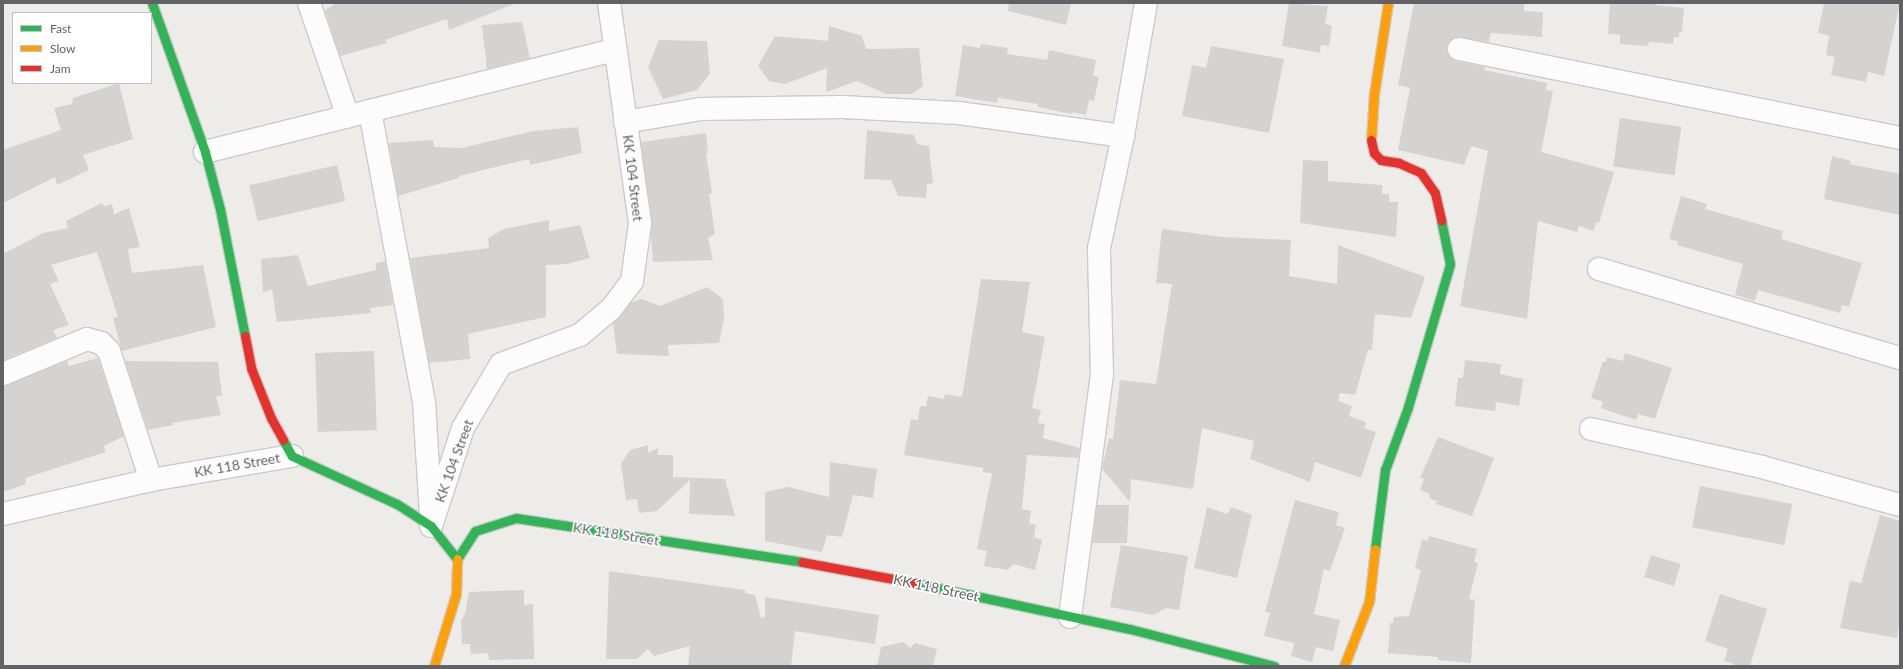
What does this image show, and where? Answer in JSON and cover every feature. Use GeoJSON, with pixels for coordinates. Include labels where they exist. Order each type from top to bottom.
{"type":"FeatureCollection","features":[{"type":"Feature","properties":{"kind":"street"},"geometry":{"type":"LineString","coordinates":[[152,3],[159,17],[204,152],[220,209],[251,368],[271,418],[292,456]]}},
{"type":"Feature","properties":{"kind":"street"},"geometry":{"type":"LineString","coordinates":[[308,3],[348,117]]}},
{"type":"Feature","properties":{"kind":"street","name":"KK 104 Street"},"geometry":{"type":"LineString","coordinates":[[431,526],[463,428],[501,364],[580,334],[611,309],[632,281],[640,223],[609,3]]}},
{"type":"Feature","properties":{"kind":"street"},"geometry":{"type":"LineString","coordinates":[[1070,616],[1102,375],[1099,248],[1123,136],[1146,3]]}},
{"type":"Feature","properties":{"kind":"street"},"geometry":{"type":"LineString","coordinates":[[1344,666],[1369,602],[1385,470],[1408,407],[1450,264],[1435,193],[1421,174],[1399,163],[1381,160],[1374,153],[1371,138],[1374,94],[1388,3]]}},
{"type":"Feature","properties":{"kind":"street"},"geometry":{"type":"LineString","coordinates":[[1459,49],[1900,138]]}},
{"type":"Feature","properties":{"kind":"street"},"geometry":{"type":"LineString","coordinates":[[204,152],[615,50]]}},
{"type":"Feature","properties":{"kind":"street"},"geometry":{"type":"LineString","coordinates":[[625,122],[700,109],[842,107],[959,113],[1123,136]]}},
{"type":"Feature","properties":{"kind":"street"},"geometry":{"type":"LineString","coordinates":[[370,111],[424,402],[431,526]]}},
{"type":"Feature","properties":{"kind":"street"},"geometry":{"type":"LineString","coordinates":[[1599,269],[1900,358]]}},
{"type":"Feature","properties":{"kind":"street"},"geometry":{"type":"LineString","coordinates":[[3,374],[87,339],[101,343],[109,351],[151,480]]}},
{"type":"Feature","properties":{"kind":"street"},"geometry":{"type":"LineString","coordinates":[[1591,429],[1762,466],[1900,505]]}},
{"type":"Feature","properties":{"kind":"street","name":"KK 118 Street"},"geometry":{"type":"LineString","coordinates":[[3,514],[151,480],[292,456],[397,504],[431,526],[457,559],[475,531],[516,518],[849,569],[1070,616],[1274,666]]}},
{"type":"Feature","properties":{"kind":"street"},"geometry":{"type":"LineString","coordinates":[[434,666],[456,594],[457,559]]}},
{"type":"Feature","properties":{"kind":"building"},"geometry":{"type":"Polygon","coordinates":[[[337,3],[514,4],[449,30],[447,19],[385,40],[387,43],[340,56],[325,10],[337,3]]]}},
{"type":"Feature","properties":{"kind":"building"},"geometry":{"type":"Polygon","coordinates":[[[1009,3],[1071,3],[1066,25],[1008,11],[1009,3]]]}},
{"type":"Feature","properties":{"kind":"building"},"geometry":{"type":"Polygon","coordinates":[[[1289,3],[1328,6],[1325,24],[1332,26],[1329,46],[1321,45],[1320,53],[1282,46],[1289,3]]]}},
{"type":"Feature","properties":{"kind":"building"},"geometry":{"type":"Polygon","coordinates":[[[1414,3],[1524,3],[1524,11],[1543,12],[1542,37],[1491,33],[1489,42],[1455,37],[1447,46],[1447,53],[1456,61],[1485,67],[1484,70],[1547,83],[1546,90],[1553,91],[1541,152],[1614,172],[1599,223],[1596,222],[1594,231],[1579,226],[1577,232],[1538,221],[1527,319],[1460,306],[1488,151],[1471,146],[1464,165],[1398,150],[1410,88],[1398,85],[1414,3]]]}},
{"type":"Feature","properties":{"kind":"building"},"geometry":{"type":"Polygon","coordinates":[[[1610,3],[1656,3],[1655,5],[1684,8],[1682,32],[1679,32],[1679,37],[1674,37],[1673,44],[1649,42],[1648,46],[1620,44],[1620,35],[1608,34],[1610,3]]]}},
{"type":"Feature","properties":{"kind":"building"},"geometry":{"type":"Polygon","coordinates":[[[1824,3],[1900,3],[1884,76],[1868,72],[1866,82],[1831,75],[1835,57],[1826,55],[1829,36],[1818,33],[1824,3]]]}},
{"type":"Feature","properties":{"kind":"building"},"geometry":{"type":"Polygon","coordinates":[[[522,22],[530,58],[487,69],[482,25],[522,22]]]}},
{"type":"Feature","properties":{"kind":"building"},"geometry":{"type":"Polygon","coordinates":[[[829,26],[862,36],[866,49],[919,48],[923,86],[912,94],[886,94],[857,81],[826,92],[827,68],[785,84],[769,81],[758,66],[775,36],[828,41],[829,26]]]}},
{"type":"Feature","properties":{"kind":"building"},"geometry":{"type":"Polygon","coordinates":[[[659,40],[707,41],[710,74],[697,90],[663,99],[648,67],[659,40]]]}},
{"type":"Feature","properties":{"kind":"building"},"geometry":{"type":"Polygon","coordinates":[[[981,44],[1008,48],[1007,54],[1047,60],[1049,50],[1096,60],[1093,76],[1099,77],[1094,101],[1089,100],[1086,115],[1072,112],[1071,114],[1038,107],[1038,104],[998,98],[997,103],[955,96],[963,45],[980,48],[981,44]]]}},
{"type":"Feature","properties":{"kind":"building"},"geometry":{"type":"Polygon","coordinates":[[[1211,46],[1284,59],[1269,133],[1182,116],[1192,65],[1206,68],[1211,46]]]}},
{"type":"Feature","properties":{"kind":"building"},"geometry":{"type":"Polygon","coordinates":[[[119,84],[133,139],[83,155],[89,170],[57,185],[55,177],[3,203],[3,150],[61,130],[54,108],[72,104],[73,98],[119,84]]]}},
{"type":"Feature","properties":{"kind":"building"},"geometry":{"type":"Polygon","coordinates":[[[1620,118],[1681,127],[1675,175],[1613,167],[1620,118]]]}},
{"type":"Feature","properties":{"kind":"building"},"geometry":{"type":"Polygon","coordinates":[[[578,127],[582,153],[530,165],[529,159],[459,176],[459,178],[398,196],[389,143],[433,140],[434,147],[461,148],[534,131],[578,127]]]}},
{"type":"Feature","properties":{"kind":"building"},"geometry":{"type":"Polygon","coordinates":[[[867,130],[914,135],[917,144],[929,146],[933,183],[927,184],[926,198],[898,196],[891,180],[864,179],[867,130]]]}},
{"type":"Feature","properties":{"kind":"building"},"geometry":{"type":"Polygon","coordinates":[[[706,133],[708,153],[706,154],[712,193],[709,194],[715,234],[708,238],[713,260],[653,262],[651,238],[652,221],[641,142],[706,133]]]}},
{"type":"Feature","properties":{"kind":"building"},"geometry":{"type":"Polygon","coordinates":[[[1832,156],[1851,161],[1850,164],[1900,174],[1900,215],[1824,199],[1832,156]]]}},
{"type":"Feature","properties":{"kind":"building"},"geometry":{"type":"Polygon","coordinates":[[[1303,160],[1328,161],[1328,181],[1382,185],[1382,194],[1389,194],[1389,202],[1398,202],[1396,237],[1300,223],[1303,160]]]}},
{"type":"Feature","properties":{"kind":"building"},"geometry":{"type":"Polygon","coordinates":[[[337,165],[345,201],[258,221],[249,185],[337,165]]]}},
{"type":"Feature","properties":{"kind":"building"},"geometry":{"type":"Polygon","coordinates":[[[1681,196],[1707,204],[1705,209],[1783,231],[1781,239],[1862,263],[1849,307],[1842,305],[1840,313],[1758,290],[1755,301],[1735,295],[1743,264],[1677,245],[1678,241],[1669,239],[1681,196]]]}},
{"type":"Feature","properties":{"kind":"building"},"geometry":{"type":"Polygon","coordinates":[[[102,203],[104,206],[112,204],[114,214],[129,208],[140,247],[128,249],[132,273],[203,265],[216,327],[122,351],[113,318],[118,317],[97,252],[51,265],[59,281],[50,284],[69,325],[53,330],[57,338],[3,360],[3,254],[43,233],[68,228],[66,221],[102,203]]]}},
{"type":"Feature","properties":{"kind":"building"},"geometry":{"type":"Polygon","coordinates":[[[549,220],[549,231],[580,225],[590,258],[567,264],[546,265],[546,317],[468,334],[470,359],[429,363],[410,258],[489,248],[488,238],[504,229],[549,220]]]}},
{"type":"Feature","properties":{"kind":"building"},"geometry":{"type":"Polygon","coordinates":[[[1162,229],[1223,237],[1291,240],[1289,276],[1337,284],[1338,245],[1425,277],[1411,318],[1375,314],[1372,350],[1368,350],[1355,395],[1340,393],[1338,401],[1352,406],[1349,416],[1366,422],[1364,428],[1376,432],[1361,478],[1315,462],[1310,482],[1250,459],[1254,441],[1202,428],[1193,489],[1131,479],[1130,502],[1102,469],[1109,438],[1113,439],[1120,380],[1156,384],[1172,284],[1156,283],[1162,229]]]}},
{"type":"Feature","properties":{"kind":"building"},"geometry":{"type":"Polygon","coordinates":[[[298,255],[308,286],[376,270],[376,263],[385,261],[393,305],[370,308],[371,313],[277,322],[272,289],[263,293],[261,259],[298,255]]]}},
{"type":"Feature","properties":{"kind":"building"},"geometry":{"type":"Polygon","coordinates":[[[981,279],[1030,282],[1022,332],[1045,337],[1032,408],[1041,410],[1038,423],[1045,424],[1043,438],[1080,448],[1078,458],[1027,455],[1022,509],[1031,511],[1029,523],[1036,525],[1034,537],[1042,540],[1035,570],[1013,564],[1008,570],[984,566],[987,551],[977,549],[992,473],[983,472],[983,468],[904,455],[911,419],[918,420],[920,406],[926,406],[928,396],[944,399],[945,394],[962,397],[981,279]]]}},
{"type":"Feature","properties":{"kind":"building"},"geometry":{"type":"Polygon","coordinates":[[[707,287],[723,299],[724,319],[719,343],[668,345],[669,356],[617,354],[613,324],[632,302],[642,299],[660,306],[707,287]]]}},
{"type":"Feature","properties":{"kind":"building"},"geometry":{"type":"Polygon","coordinates":[[[374,351],[377,430],[318,432],[315,353],[374,351]]]}},
{"type":"Feature","properties":{"kind":"building"},"geometry":{"type":"Polygon","coordinates":[[[1625,353],[1672,368],[1655,419],[1638,414],[1636,420],[1601,408],[1603,402],[1591,398],[1603,361],[1606,362],[1607,357],[1623,361],[1625,353]]]}},
{"type":"Feature","properties":{"kind":"building"},"geometry":{"type":"Polygon","coordinates":[[[98,358],[124,436],[104,446],[106,452],[25,478],[26,484],[3,492],[3,386],[67,361],[69,366],[98,358]]]}},
{"type":"Feature","properties":{"kind":"building"},"geometry":{"type":"Polygon","coordinates":[[[1465,360],[1501,364],[1500,374],[1523,379],[1519,406],[1496,402],[1495,411],[1455,406],[1458,378],[1463,378],[1465,360]]]}},
{"type":"Feature","properties":{"kind":"building"},"geometry":{"type":"Polygon","coordinates":[[[125,361],[218,362],[222,395],[216,397],[221,415],[172,423],[173,425],[148,430],[125,361]]]}},
{"type":"Feature","properties":{"kind":"building"},"geometry":{"type":"Polygon","coordinates":[[[1438,437],[1494,458],[1472,516],[1436,504],[1437,501],[1429,498],[1430,494],[1420,490],[1424,479],[1420,478],[1438,437]]]}},
{"type":"Feature","properties":{"kind":"building"},"geometry":{"type":"Polygon","coordinates":[[[648,445],[648,453],[658,448],[658,455],[673,455],[673,477],[725,479],[735,516],[689,514],[690,480],[657,511],[639,513],[637,499],[626,500],[621,464],[630,450],[648,445]]]}},
{"type":"Feature","properties":{"kind":"building"},"geometry":{"type":"Polygon","coordinates":[[[830,462],[877,469],[873,498],[853,495],[842,537],[827,535],[822,552],[765,541],[765,492],[788,487],[829,497],[830,462]]]}},
{"type":"Feature","properties":{"kind":"building"},"geometry":{"type":"Polygon","coordinates":[[[1700,486],[1792,504],[1784,545],[1692,527],[1700,486]]]}},
{"type":"Feature","properties":{"kind":"building"},"geometry":{"type":"Polygon","coordinates":[[[1295,500],[1339,512],[1336,525],[1345,528],[1330,571],[1324,569],[1314,614],[1340,620],[1333,651],[1316,647],[1312,662],[1291,656],[1294,643],[1264,636],[1270,613],[1265,612],[1295,500]]]}},
{"type":"Feature","properties":{"kind":"building"},"geometry":{"type":"Polygon","coordinates":[[[1097,505],[1129,505],[1127,543],[1092,543],[1097,505]]]}},
{"type":"Feature","properties":{"kind":"building"},"geometry":{"type":"Polygon","coordinates":[[[1207,507],[1227,514],[1232,507],[1252,515],[1237,578],[1194,568],[1207,507]]]}},
{"type":"Feature","properties":{"kind":"building"},"geometry":{"type":"Polygon","coordinates":[[[1880,515],[1900,521],[1900,618],[1897,638],[1840,628],[1850,581],[1861,583],[1880,515]]]}},
{"type":"Feature","properties":{"kind":"building"},"geometry":{"type":"Polygon","coordinates":[[[1429,536],[1477,549],[1474,562],[1478,563],[1469,599],[1475,600],[1471,663],[1438,660],[1438,657],[1388,653],[1390,623],[1393,623],[1394,617],[1409,616],[1421,570],[1415,568],[1422,539],[1428,541],[1429,536]]]}},
{"type":"Feature","properties":{"kind":"building"},"geometry":{"type":"Polygon","coordinates":[[[1121,545],[1188,556],[1179,610],[1166,608],[1154,615],[1110,607],[1121,545]]]}},
{"type":"Feature","properties":{"kind":"building"},"geometry":{"type":"Polygon","coordinates":[[[1651,555],[1681,564],[1674,586],[1644,577],[1651,555]]]}},
{"type":"Feature","properties":{"kind":"building"},"geometry":{"type":"Polygon","coordinates":[[[609,571],[745,590],[745,593],[755,595],[761,618],[765,617],[765,597],[879,615],[875,644],[795,631],[791,666],[688,666],[690,646],[654,656],[648,649],[637,659],[606,659],[609,571]]]}},
{"type":"Feature","properties":{"kind":"building"},"geometry":{"type":"Polygon","coordinates":[[[524,590],[524,605],[533,604],[534,659],[489,660],[488,653],[471,654],[470,644],[462,644],[461,620],[465,614],[469,592],[524,590]]]}},
{"type":"Feature","properties":{"kind":"building"},"geometry":{"type":"Polygon","coordinates":[[[1720,594],[1767,609],[1750,666],[1739,666],[1724,661],[1728,649],[1705,641],[1720,594]]]}},
{"type":"Feature","properties":{"kind":"building"},"geometry":{"type":"Polygon","coordinates":[[[903,642],[910,648],[915,643],[937,649],[933,666],[877,666],[881,647],[903,642]]]}},
{"type":"Feature","properties":{"kind":"traffic: fast"},"geometry":{"type":"LineString","coordinates":[[152,3],[205,152],[220,209],[245,336]]}},
{"type":"Feature","properties":{"kind":"traffic: fast"},"geometry":{"type":"LineString","coordinates":[[1375,549],[1385,470],[1408,407],[1450,264],[1441,220]]}},
{"type":"Feature","properties":{"kind":"traffic: fast"},"geometry":{"type":"LineString","coordinates":[[283,440],[292,456],[397,504],[431,526],[457,559]]}},
{"type":"Feature","properties":{"kind":"traffic: fast"},"geometry":{"type":"LineString","coordinates":[[457,559],[475,531],[516,518],[802,562]]}},
{"type":"Feature","properties":{"kind":"traffic: fast"},"geometry":{"type":"LineString","coordinates":[[915,583],[1130,629],[1274,666]]}},
{"type":"Feature","properties":{"kind":"traffic: slow"},"geometry":{"type":"LineString","coordinates":[[1371,140],[1374,94],[1388,3]]}},
{"type":"Feature","properties":{"kind":"traffic: slow"},"geometry":{"type":"LineString","coordinates":[[1344,666],[1369,602],[1375,549]]}},
{"type":"Feature","properties":{"kind":"traffic: slow"},"geometry":{"type":"LineString","coordinates":[[434,666],[456,594],[457,559]]}},
{"type":"Feature","properties":{"kind":"traffic: jam"},"geometry":{"type":"LineString","coordinates":[[1371,140],[1374,153],[1381,160],[1399,163],[1421,173],[1435,193],[1441,220]]}},
{"type":"Feature","properties":{"kind":"traffic: jam"},"geometry":{"type":"LineString","coordinates":[[245,336],[251,368],[271,418],[283,440]]}},
{"type":"Feature","properties":{"kind":"traffic: jam"},"geometry":{"type":"LineString","coordinates":[[802,562],[915,583]]}}]}
